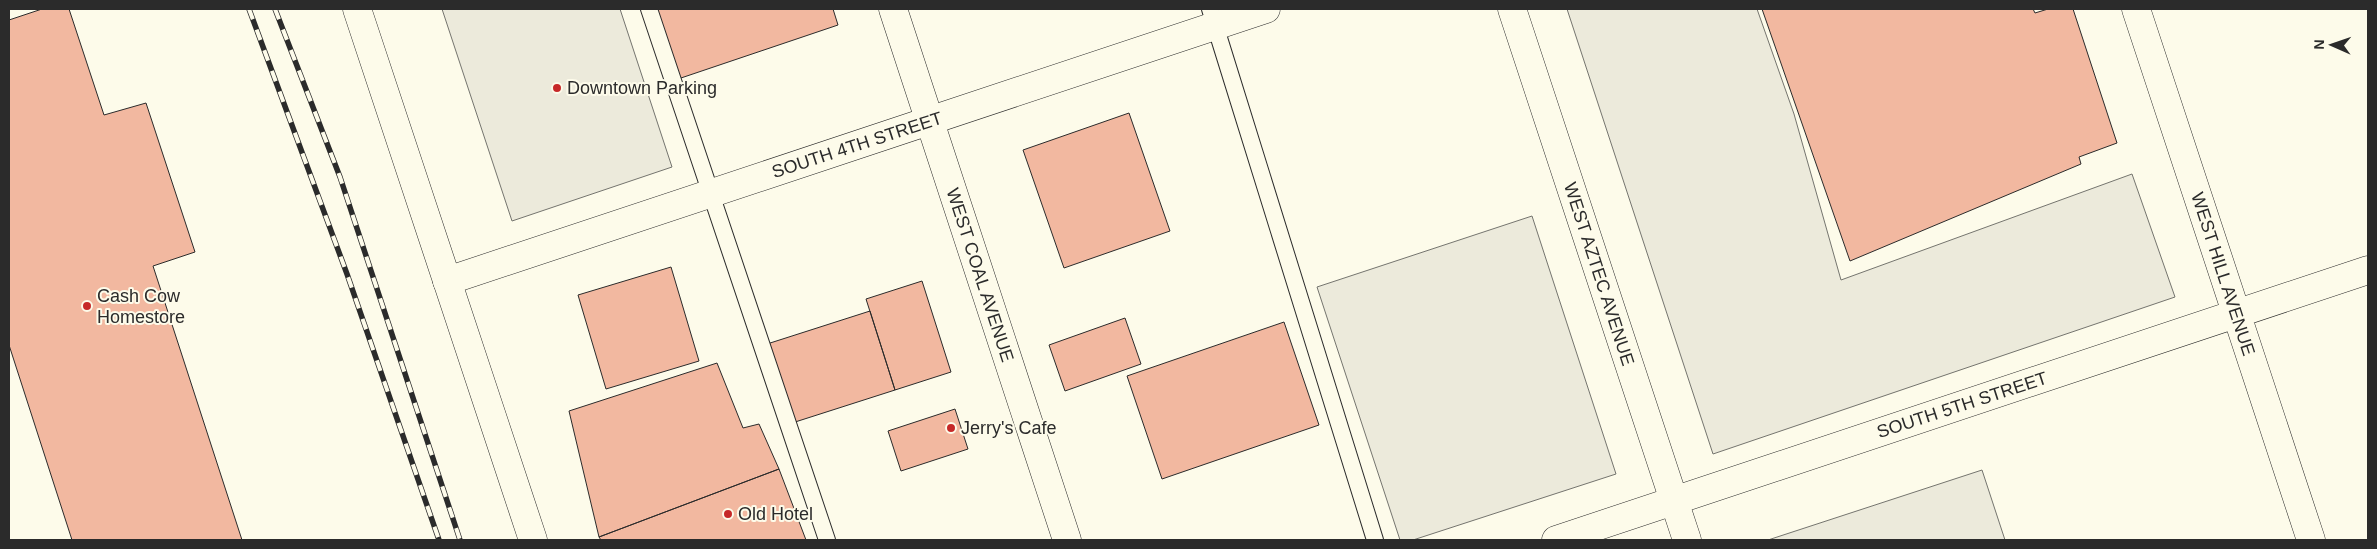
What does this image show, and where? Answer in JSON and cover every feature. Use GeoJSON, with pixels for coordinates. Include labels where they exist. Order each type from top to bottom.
{"type":"FeatureCollection","features":[{"type":"Feature","properties":{"kind":"street"},"geometry":{"type":"LineString","coordinates":[[357,9],[532,540]]}},
{"type":"Feature","properties":{"kind":"street","name":"WEST COAL AVENUE"},"geometry":{"type":"LineString","coordinates":[[893,9],[1067,540]]}},
{"type":"Feature","properties":{"kind":"street","name":"SOUTH 4TH STREET"},"geometry":{"type":"LineString","coordinates":[[447,281],[930,120],[1213,17],[1266,9]]}},
{"type":"Feature","properties":{"kind":"street","name":"WEST AZTEC AVENUE"},"geometry":{"type":"LineString","coordinates":[[1512,9],[1687,540]]}},
{"type":"Feature","properties":{"kind":"street","name":"WEST HILL AVENUE"},"geometry":{"type":"LineString","coordinates":[[2136,9],[2311,540]]}},
{"type":"Feature","properties":{"kind":"street","name":"SOUTH 5TH STREET"},"geometry":{"type":"LineString","coordinates":[[1556,540],[2368,270]]}},
{"type":"Feature","properties":{"kind":"lane"},"geometry":{"type":"LineString","coordinates":[[649,9],[827,540]]}},
{"type":"Feature","properties":{"kind":"lane"},"geometry":{"type":"LineString","coordinates":[[1213,17],[1375,540]]}},
{"type":"Feature","properties":{"kind":"shaded area","name":"Downtown Parking"},"geometry":{"type":"Polygon","coordinates":[[[442,9],[620,9],[672,167],[512,221],[442,9]]]}},
{"type":"Feature","properties":{"kind":"shaded area"},"geometry":{"type":"Polygon","coordinates":[[[1567,9],[1757,9],[1794,114],[1841,280],[2132,174],[2175,297],[1713,454],[1567,9]]]}},
{"type":"Feature","properties":{"kind":"shaded area"},"geometry":{"type":"Polygon","coordinates":[[[1532,216],[1616,474],[1413,540],[1400,540],[1317,287],[1532,216]]]}},
{"type":"Feature","properties":{"kind":"shaded area"},"geometry":{"type":"Polygon","coordinates":[[[1982,470],[2005,540],[1768,540],[1982,470]]]}},
{"type":"Feature","properties":{"kind":"building","name":"Cash Cow Homestore"},"geometry":{"type":"Polygon","coordinates":[[[42,9],[69,9],[104,115],[146,103],[195,252],[153,266],[242,540],[72,540],[9,345],[9,20],[42,9]]]}},
{"type":"Feature","properties":{"kind":"building"},"geometry":{"type":"Polygon","coordinates":[[[655,9],[833,9],[838,25],[678,79],[655,9]]]}},
{"type":"Feature","properties":{"kind":"building"},"geometry":{"type":"Polygon","coordinates":[[[1762,9],[2033,9],[2035,13],[2048,9],[2073,9],[2117,143],[2079,157],[2081,164],[1850,261],[1762,9]]]}},
{"type":"Feature","properties":{"kind":"building"},"geometry":{"type":"Polygon","coordinates":[[[1129,113],[1170,231],[1064,268],[1023,150],[1129,113]]]}},
{"type":"Feature","properties":{"kind":"building"},"geometry":{"type":"Polygon","coordinates":[[[671,267],[699,361],[606,389],[578,295],[671,267]]]}},
{"type":"Feature","properties":{"kind":"building"},"geometry":{"type":"Polygon","coordinates":[[[922,281],[951,372],[895,390],[866,299],[922,281]]]}},
{"type":"Feature","properties":{"kind":"building"},"geometry":{"type":"Polygon","coordinates":[[[870,311],[895,390],[792,423],[767,344],[870,311]]]}},
{"type":"Feature","properties":{"kind":"building"},"geometry":{"type":"Polygon","coordinates":[[[1125,318],[1141,364],[1065,391],[1049,345],[1125,318]]]}},
{"type":"Feature","properties":{"kind":"building"},"geometry":{"type":"Polygon","coordinates":[[[1284,322],[1319,425],[1162,479],[1127,376],[1284,322]]]}},
{"type":"Feature","properties":{"kind":"building"},"geometry":{"type":"Polygon","coordinates":[[[717,363],[743,428],[759,424],[779,469],[599,537],[569,411],[717,363]]]}},
{"type":"Feature","properties":{"kind":"building"},"geometry":{"type":"Polygon","coordinates":[[[955,409],[968,449],[901,471],[888,431],[955,409]]]}},
{"type":"Feature","properties":{"kind":"building","name":"Old Hotel"},"geometry":{"type":"Polygon","coordinates":[[[779,469],[806,540],[601,540],[599,537],[779,469]]]}},
{"type":"Feature","properties":{"kind":"railway"},"geometry":{"type":"LineString","coordinates":[[249,9],[347,274],[439,540]]}},
{"type":"Feature","properties":{"kind":"railway"},"geometry":{"type":"LineString","coordinates":[[275,9],[340,177],[460,540]]}},
{"type":"Feature","properties":{"kind":"place","name":"Downtown Parking"},"geometry":{"type":"Point","coordinates":[557,88]}},
{"type":"Feature","properties":{"kind":"place","name":"Cash Cow Homestore"},"geometry":{"type":"Point","coordinates":[87,306]}},
{"type":"Feature","properties":{"kind":"place","name":"Jerry's Cafe"},"geometry":{"type":"Point","coordinates":[951,428]}},
{"type":"Feature","properties":{"kind":"place","name":"Old Hotel"},"geometry":{"type":"Point","coordinates":[728,514]}}]}
